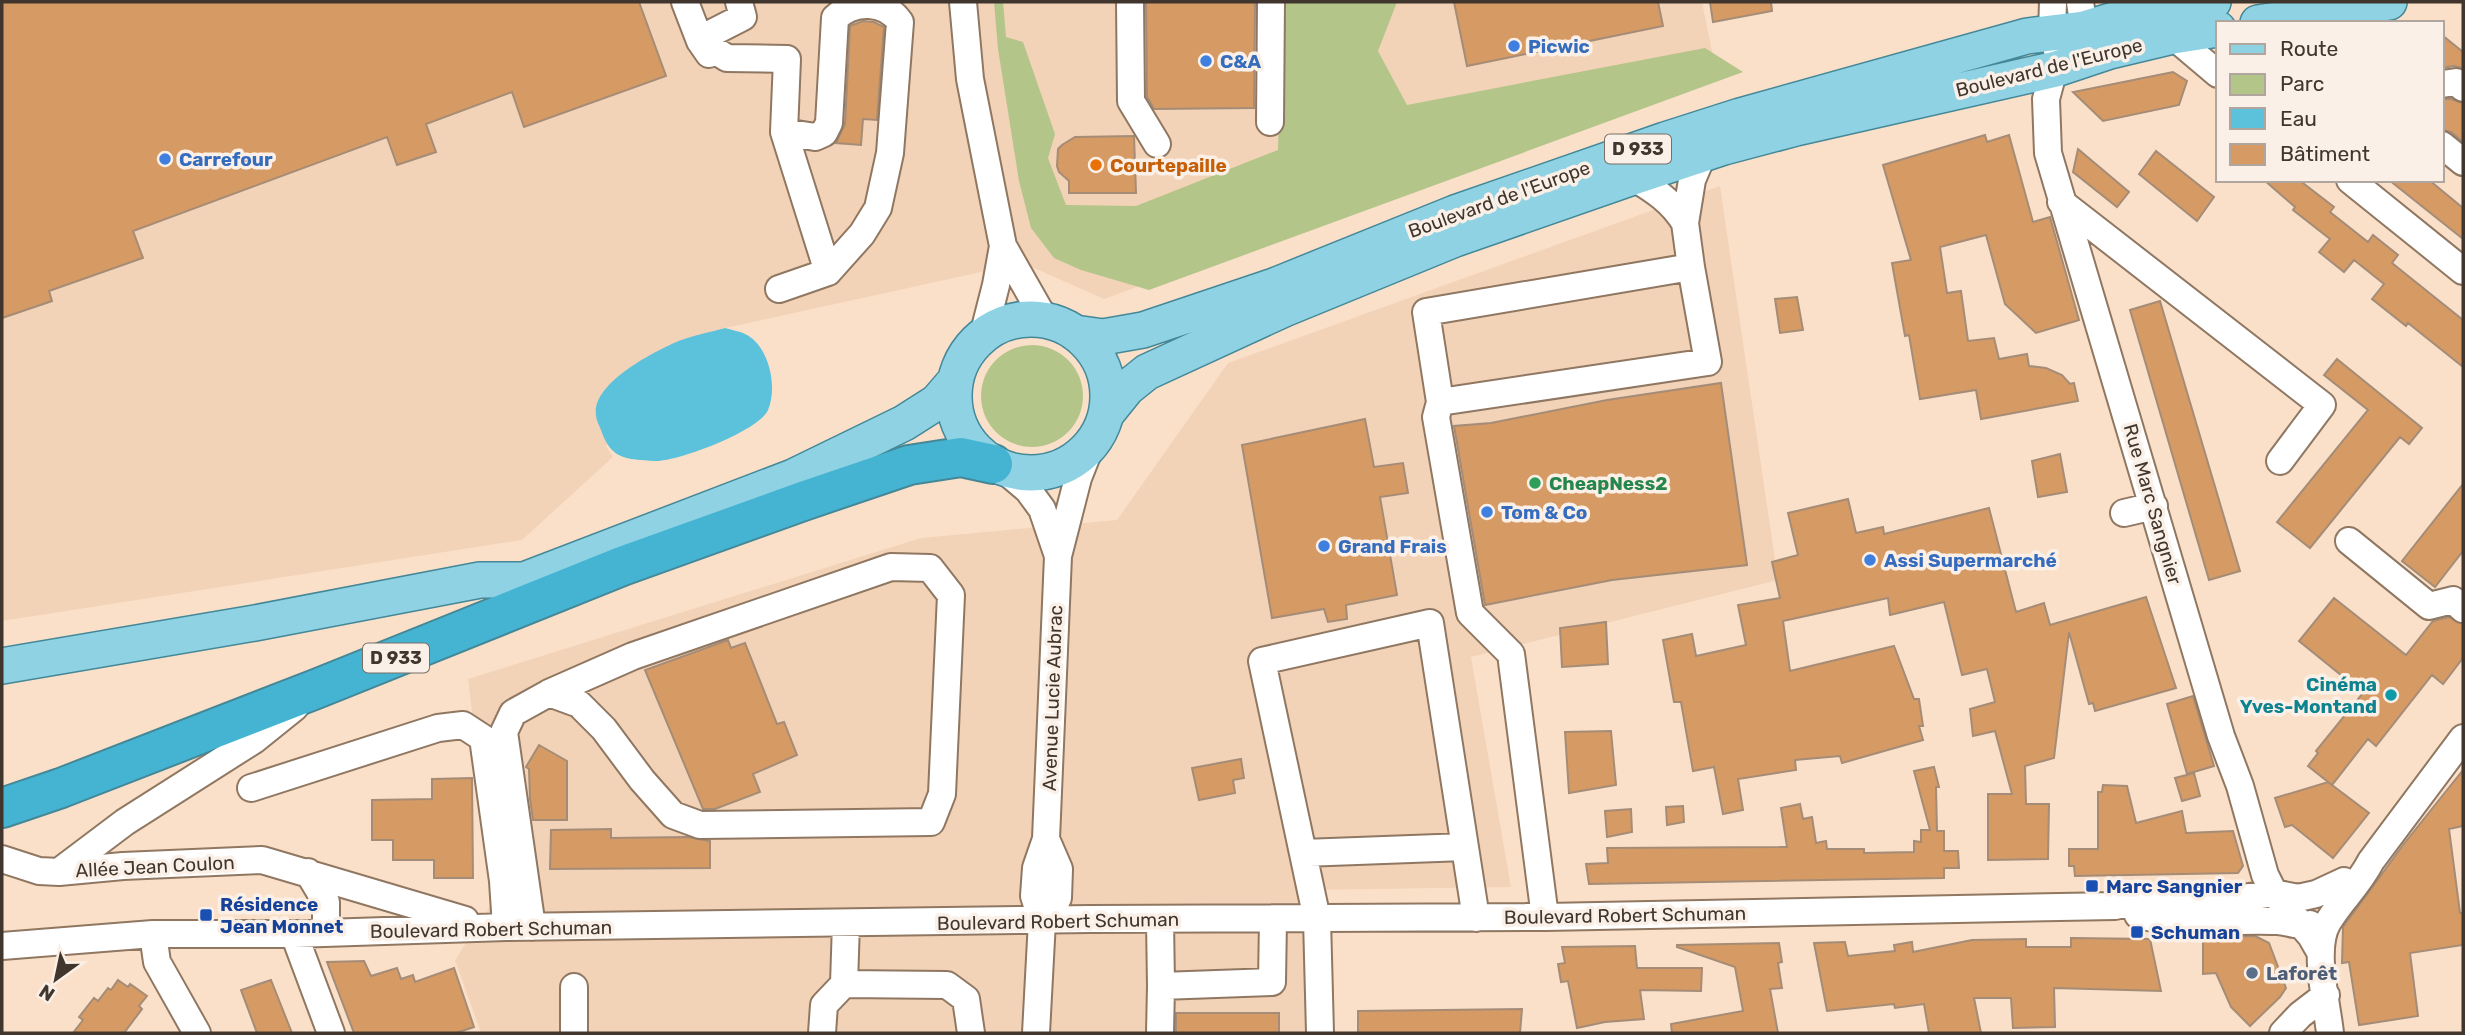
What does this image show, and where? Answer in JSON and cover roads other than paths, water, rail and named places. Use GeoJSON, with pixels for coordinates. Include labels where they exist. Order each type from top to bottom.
{"type":"FeatureCollection","features":[{"type":"Feature","properties":{"kind":"highway","name":"D 933"},"geometry":{"type":"LineString","coordinates":[[2,808],[61,788],[316,689],[622,566],[898,469],[961,457],[998,466]]}},
{"type":"Feature","properties":{"kind":"highway","name":"D 933"},"geometry":{"type":"LineString","coordinates":[[2,784],[35,774],[524,580]]}},
{"type":"Feature","properties":{"kind":"main road","name":"Boulevard de l'Europe"},"geometry":{"type":"LineString","coordinates":[[1106,414],[1128,388],[1147,372],[1284,309],[1455,239],[1633,177],[1796,128],[2115,20],[2213,2]]}},
{"type":"Feature","properties":{"kind":"main road"},"geometry":{"type":"LineString","coordinates":[[2270,21],[2389,2]]}},
{"type":"Feature","properties":{"kind":"main road","name":"Boulevard de l'Europe"},"geometry":{"type":"LineString","coordinates":[[1060,327],[1103,337],[1143,330],[1274,286],[1455,213],[1665,139],[1840,87],[2027,36],[2065,36],[2110,51],[2216,29]]}},
{"type":"Feature","properties":{"kind":"main road"},"geometry":{"type":"LineString","coordinates":[[1023,320],[1060,327],[1092,349],[1103,369],[1108,391],[1101,430],[1091,445],[1072,461],[1050,471],[1026,473],[998,466],[974,448],[961,428],[954,405],[955,380],[965,355],[983,335],[1002,325],[1023,320]]}},
{"type":"Feature","properties":{"kind":"main road","name":"D 933"},"geometry":{"type":"LineString","coordinates":[[524,580],[793,477],[904,423],[937,402],[955,380]]}},
{"type":"Feature","properties":{"kind":"main road"},"geometry":{"type":"LineString","coordinates":[[2,666],[256,623],[480,580],[524,580]]}},
{"type":"Feature","properties":{"kind":"street"},"geometry":{"type":"LineString","coordinates":[[685,2],[700,40],[718,69]]}},
{"type":"Feature","properties":{"kind":"street"},"geometry":{"type":"LineString","coordinates":[[700,40],[743,17],[739,2]]}},
{"type":"Feature","properties":{"kind":"street"},"geometry":{"type":"LineString","coordinates":[[963,2],[970,79],[1003,246],[983,335]]}},
{"type":"Feature","properties":{"kind":"street"},"geometry":{"type":"LineString","coordinates":[[1130,2],[1131,101],[1157,144]]}},
{"type":"Feature","properties":{"kind":"street"},"geometry":{"type":"LineString","coordinates":[[1270,121],[1271,2]]}},
{"type":"Feature","properties":{"kind":"street"},"geometry":{"type":"LineString","coordinates":[[779,289],[828,272],[862,234],[878,208],[890,153],[900,22],[893,12],[881,6],[860,4],[846,7],[835,18],[829,123],[824,133],[815,137],[784,132]]}},
{"type":"Feature","properties":{"kind":"street","name":"Rue Marc Sangnier"},"geometry":{"type":"LineString","coordinates":[[2065,36],[2046,99],[2048,153],[2061,202],[2265,875],[2274,893],[2303,926],[2319,950]]}},
{"type":"Feature","properties":{"kind":"street"},"geometry":{"type":"LineString","coordinates":[[2173,36],[2216,72]]}},
{"type":"Feature","properties":{"kind":"street"},"geometry":{"type":"LineString","coordinates":[[700,40],[727,58],[787,59],[784,132],[828,272]]}},
{"type":"Feature","properties":{"kind":"street"},"geometry":{"type":"LineString","coordinates":[[2444,84],[2456,82],[2463,88]]}},
{"type":"Feature","properties":{"kind":"street"},"geometry":{"type":"LineString","coordinates":[[2444,147],[2463,162]]}},
{"type":"Feature","properties":{"kind":"street"},"geometry":{"type":"LineString","coordinates":[[1440,402],[1708,362],[1690,267],[1685,223],[1692,180],[1703,154]]}},
{"type":"Feature","properties":{"kind":"street"},"geometry":{"type":"LineString","coordinates":[[1633,177],[1663,195],[1685,223]]}},
{"type":"Feature","properties":{"kind":"street"},"geometry":{"type":"LineString","coordinates":[[2352,182],[2463,271]]}},
{"type":"Feature","properties":{"kind":"street"},"geometry":{"type":"LineString","coordinates":[[2061,202],[2322,405],[2280,461]]}},
{"type":"Feature","properties":{"kind":"street"},"geometry":{"type":"LineString","coordinates":[[1003,246],[1060,327]]}},
{"type":"Feature","properties":{"kind":"street"},"geometry":{"type":"LineString","coordinates":[[1545,917],[1511,654],[1470,613],[1436,417],[1440,402],[1426,312],[1690,267]]}},
{"type":"Feature","properties":{"kind":"street","name":"Avenue Lucie Aubrac"},"geometry":{"type":"LineString","coordinates":[[1035,1033],[1042,921],[1058,898],[1059,869],[1046,839],[1058,556],[1078,478],[1091,445]]}},
{"type":"Feature","properties":{"kind":"street","name":"Avenue Lucie Aubrac"},"geometry":{"type":"LineString","coordinates":[[998,466],[1028,490],[1042,509],[1058,556]]}},
{"type":"Feature","properties":{"kind":"street"},"geometry":{"type":"LineString","coordinates":[[2124,513],[2154,506]]}},
{"type":"Feature","properties":{"kind":"street"},"geometry":{"type":"LineString","coordinates":[[2349,541],[2429,606],[2453,600],[2463,609]]}},
{"type":"Feature","properties":{"kind":"street"},"geometry":{"type":"LineString","coordinates":[[509,928],[504,732],[513,713],[550,694],[633,656],[891,567],[930,568],[951,595],[942,794],[932,822],[700,825],[673,815],[642,780],[604,729],[579,704],[550,694]]}},
{"type":"Feature","properties":{"kind":"street"},"geometry":{"type":"LineString","coordinates":[[1320,1033],[1317,919],[1262,661],[1430,623],[1476,918]]}},
{"type":"Feature","properties":{"kind":"street"},"geometry":{"type":"LineString","coordinates":[[2,880],[49,872],[254,740],[316,689]]}},
{"type":"Feature","properties":{"kind":"street"},"geometry":{"type":"LineString","coordinates":[[251,788],[438,728],[463,725],[483,738],[509,928]]}},
{"type":"Feature","properties":{"kind":"street"},"geometry":{"type":"LineString","coordinates":[[2330,1033],[2319,950],[2322,933],[2329,920],[2361,881],[2371,861],[2463,738]]}},
{"type":"Feature","properties":{"kind":"street"},"geometry":{"type":"LineString","coordinates":[[1303,853],[1465,847]]}},
{"type":"Feature","properties":{"kind":"street","name":"Allée Jean Coulon"},"geometry":{"type":"LineString","coordinates":[[2,859],[49,872],[262,860],[308,872],[381,897],[509,928]]}},
{"type":"Feature","properties":{"kind":"street"},"geometry":{"type":"LineString","coordinates":[[2303,926],[2344,881],[2371,861]]}},
{"type":"Feature","properties":{"kind":"street"},"geometry":{"type":"LineString","coordinates":[[308,872],[326,902],[326,933]]}},
{"type":"Feature","properties":{"kind":"street","name":"Boulevard Robert Schuman"},"geometry":{"type":"LineString","coordinates":[[2127,910],[2132,902],[2230,900],[2274,893],[2298,898],[2316,894],[2344,881]]}},
{"type":"Feature","properties":{"kind":"street","name":"Boulevard Robert Schuman"},"geometry":{"type":"LineString","coordinates":[[2,946],[153,934],[294,934],[846,923],[2127,910],[2162,921],[2281,921],[2303,926]]}},
{"type":"Feature","properties":{"kind":"street"},"geometry":{"type":"LineString","coordinates":[[1161,986],[1272,982],[1273,919]]}},
{"type":"Feature","properties":{"kind":"street"},"geometry":{"type":"LineString","coordinates":[[1160,920],[1160,1033]]}},
{"type":"Feature","properties":{"kind":"street"},"geometry":{"type":"LineString","coordinates":[[2303,926],[2329,920]]}},
{"type":"Feature","properties":{"kind":"street"},"geometry":{"type":"LineString","coordinates":[[822,1033],[824,1005],[845,984],[846,923]]}},
{"type":"Feature","properties":{"kind":"street"},"geometry":{"type":"LineString","coordinates":[[153,934],[157,962],[197,1033]]}},
{"type":"Feature","properties":{"kind":"street"},"geometry":{"type":"LineString","coordinates":[[294,934],[331,1033]]}},
{"type":"Feature","properties":{"kind":"street"},"geometry":{"type":"LineString","coordinates":[[845,984],[947,985],[966,999],[971,1033]]}},
{"type":"Feature","properties":{"kind":"street"},"geometry":{"type":"LineString","coordinates":[[573,987],[574,1033]]}},
{"type":"Feature","properties":{"kind":"street"},"geometry":{"type":"LineString","coordinates":[[2283,1033],[2300,1015],[2326,995]]}},
{"type":"Feature","properties":{"kind":"water"},"geometry":{"type":"Polygon","coordinates":[[[725,328],[753,339],[765,357],[772,390],[768,410],[761,418],[750,427],[716,444],[666,460],[636,460],[615,452],[605,440],[597,421],[597,403],[603,392],[624,372],[651,355],[692,336],[725,328]]]}},
{"type":"Feature","properties":{"kind":"place","name":"Picwic"},"geometry":{"type":"Point","coordinates":[1514,46]}},
{"type":"Feature","properties":{"kind":"place","name":"C&A"},"geometry":{"type":"Point","coordinates":[1206,61]}},
{"type":"Feature","properties":{"kind":"place","name":"Carrefour"},"geometry":{"type":"Point","coordinates":[165,159]}},
{"type":"Feature","properties":{"kind":"place","name":"Courtepaille"},"geometry":{"type":"Point","coordinates":[1096,165]}},
{"type":"Feature","properties":{"kind":"place","name":"CheapNess2"},"geometry":{"type":"Point","coordinates":[1535,483]}},
{"type":"Feature","properties":{"kind":"place","name":"Tom & Co"},"geometry":{"type":"Point","coordinates":[1487,512]}},
{"type":"Feature","properties":{"kind":"place","name":"Grand Frais"},"geometry":{"type":"Point","coordinates":[1324,546]}},
{"type":"Feature","properties":{"kind":"place","name":"Assi Supermarché"},"geometry":{"type":"Point","coordinates":[1870,560]}},
{"type":"Feature","properties":{"kind":"place","name":"Cinéma Yves-Montand"},"geometry":{"type":"Point","coordinates":[2391,695]}},
{"type":"Feature","properties":{"kind":"place","name":"Marc Sangnier"},"geometry":{"type":"Point","coordinates":[2092,886]}},
{"type":"Feature","properties":{"kind":"place","name":"Résidence Jean Monnet"},"geometry":{"type":"Point","coordinates":[206,915]}},
{"type":"Feature","properties":{"kind":"place","name":"Schuman"},"geometry":{"type":"Point","coordinates":[2137,932]}},
{"type":"Feature","properties":{"kind":"place","name":"Laforêt"},"geometry":{"type":"Point","coordinates":[2252,973]}}]}
